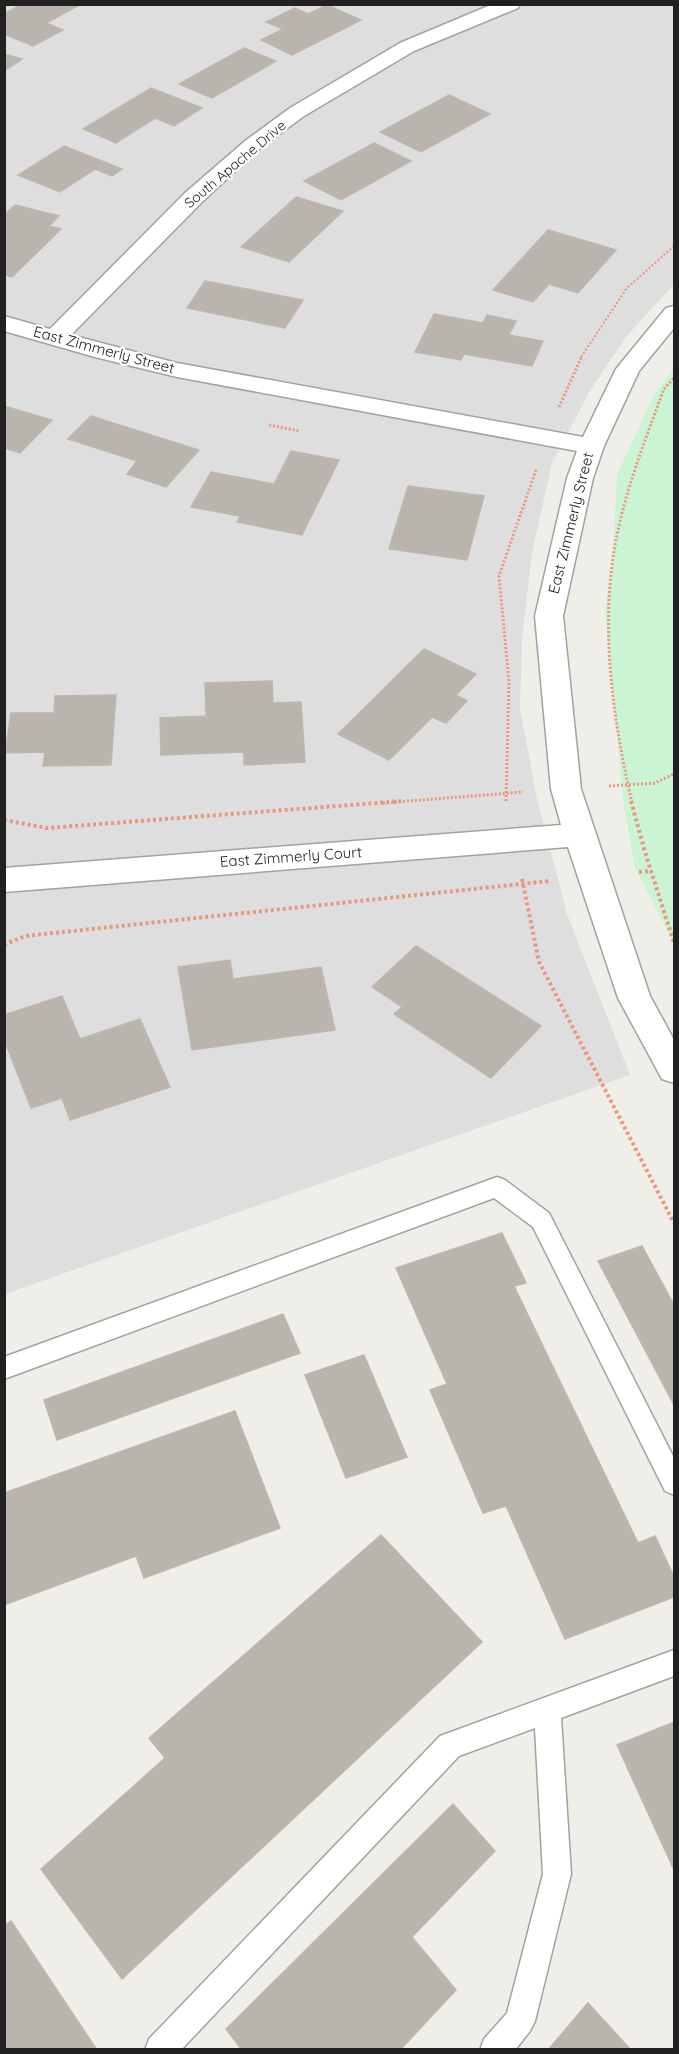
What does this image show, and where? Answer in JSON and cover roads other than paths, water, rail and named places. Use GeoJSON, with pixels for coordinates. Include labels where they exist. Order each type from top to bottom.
{"type":"FeatureCollection","features":[{"type":"Feature","properties":{"kind":"street","name":"South Apache Drive"},"geometry":{"type":"LineString","coordinates":[[55,338],[193,198],[252,145],[297,112],[407,46],[511,4]]}},
{"type":"Feature","properties":{"kind":"street"},"geometry":{"type":"LineString","coordinates":[[591,446],[628,369],[675,313]]}},
{"type":"Feature","properties":{"kind":"street","name":"East Zimmerly Street"},"geometry":{"type":"LineString","coordinates":[[4,323],[177,370],[591,446],[580,478],[549,615],[566,789],[578,835],[634,998],[675,1069]]}},
{"type":"Feature","properties":{"kind":"street","name":"East Zimmerly Court"},"geometry":{"type":"LineString","coordinates":[[4,880],[578,835]]}},
{"type":"Feature","properties":{"kind":"lane"},"geometry":{"type":"LineString","coordinates":[[4,1368],[497,1187],[541,1220],[675,1483]]}},
{"type":"Feature","properties":{"kind":"lane"},"geometry":{"type":"LineString","coordinates":[[160,2049],[450,1746],[675,1663]]}},
{"type":"Feature","properties":{"kind":"lane"},"geometry":{"type":"LineString","coordinates":[[495,2049],[520,2021],[557,1874],[547,1712]]}}]}
